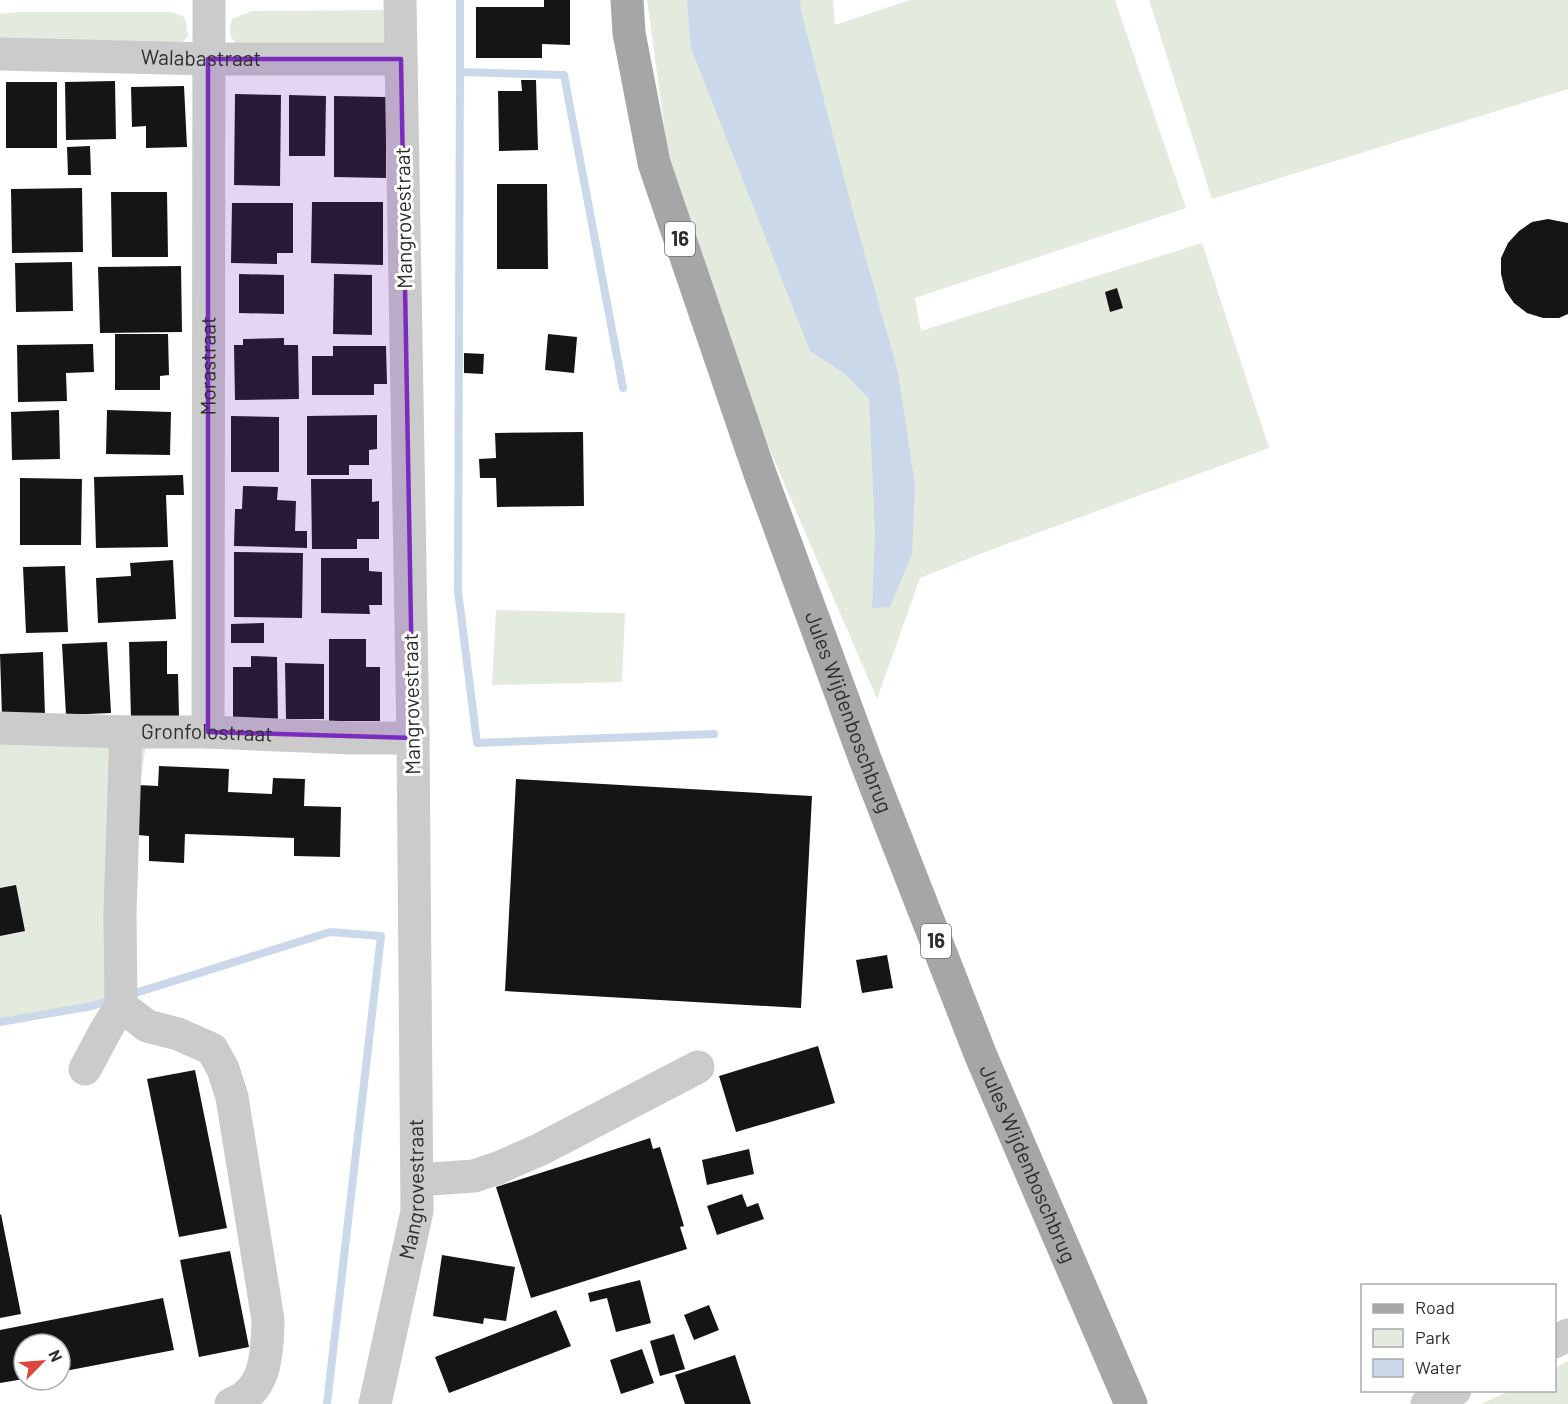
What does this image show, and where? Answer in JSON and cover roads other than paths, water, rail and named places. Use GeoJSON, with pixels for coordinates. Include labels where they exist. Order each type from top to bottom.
{"type":"FeatureCollection","features":[{"type":"Feature","properties":{"kind":"main road","name":"Jules Wijdenboschbrug"},"geometry":{"type":"LineString","coordinates":[[627,0],[629,33],[654,163],[759,471],[865,759],[981,1056],[1131,1404]]}},
{"type":"Feature","properties":{"kind":"street","name":"Morastraat"},"geometry":{"type":"LineString","coordinates":[[208,732],[209,0]]}},
{"type":"Feature","properties":{"kind":"street","name":"Mangrovestraat"},"geometry":{"type":"LineString","coordinates":[[375,1404],[417,1212],[413,738],[400,0]]}},
{"type":"Feature","properties":{"kind":"street","name":"Walabastraat"},"geometry":{"type":"LineString","coordinates":[[0,54],[208,59],[401,59]]}},
{"type":"Feature","properties":{"kind":"street","name":"Gronfolostraat"},"geometry":{"type":"LineString","coordinates":[[0,728],[413,738]]}},
{"type":"Feature","properties":{"kind":"street"},"geometry":{"type":"LineString","coordinates":[[84,1069],[121,1006],[120,912],[126,732]]}},
{"type":"Feature","properties":{"kind":"street"},"geometry":{"type":"LineString","coordinates":[[121,1006],[147,1026],[178,1034],[212,1049],[223,1069],[232,1096],[268,1320],[267,1351],[261,1378],[242,1400],[231,1404]]}},
{"type":"Feature","properties":{"kind":"street"},"geometry":{"type":"LineString","coordinates":[[417,1180],[474,1176],[498,1168],[541,1149],[698,1067]]}},
{"type":"Feature","properties":{"kind":"street"},"geometry":{"type":"LineString","coordinates":[[1428,1404],[1451,1392]]}},
{"type":"Feature","properties":{"kind":"water"},"geometry":{"type":"Polygon","coordinates":[[[687,0],[800,0],[855,220],[898,372],[915,486],[912,554],[890,607],[872,608],[875,533],[869,399],[845,374],[810,351],[691,48],[687,0]]]}},
{"type":"Feature","properties":{"kind":"waterway"},"geometry":{"type":"LineString","coordinates":[[460,0],[460,72]]}},
{"type":"Feature","properties":{"kind":"waterway"},"geometry":{"type":"LineString","coordinates":[[623,388],[564,75],[460,72],[458,591],[477,743],[714,734]]}},
{"type":"Feature","properties":{"kind":"waterway"},"geometry":{"type":"LineString","coordinates":[[129,995],[330,932],[381,936],[327,1404]]}},
{"type":"Feature","properties":{"kind":"waterway"},"geometry":{"type":"LineString","coordinates":[[0,1022],[92,1006],[114,999]]}}]}
